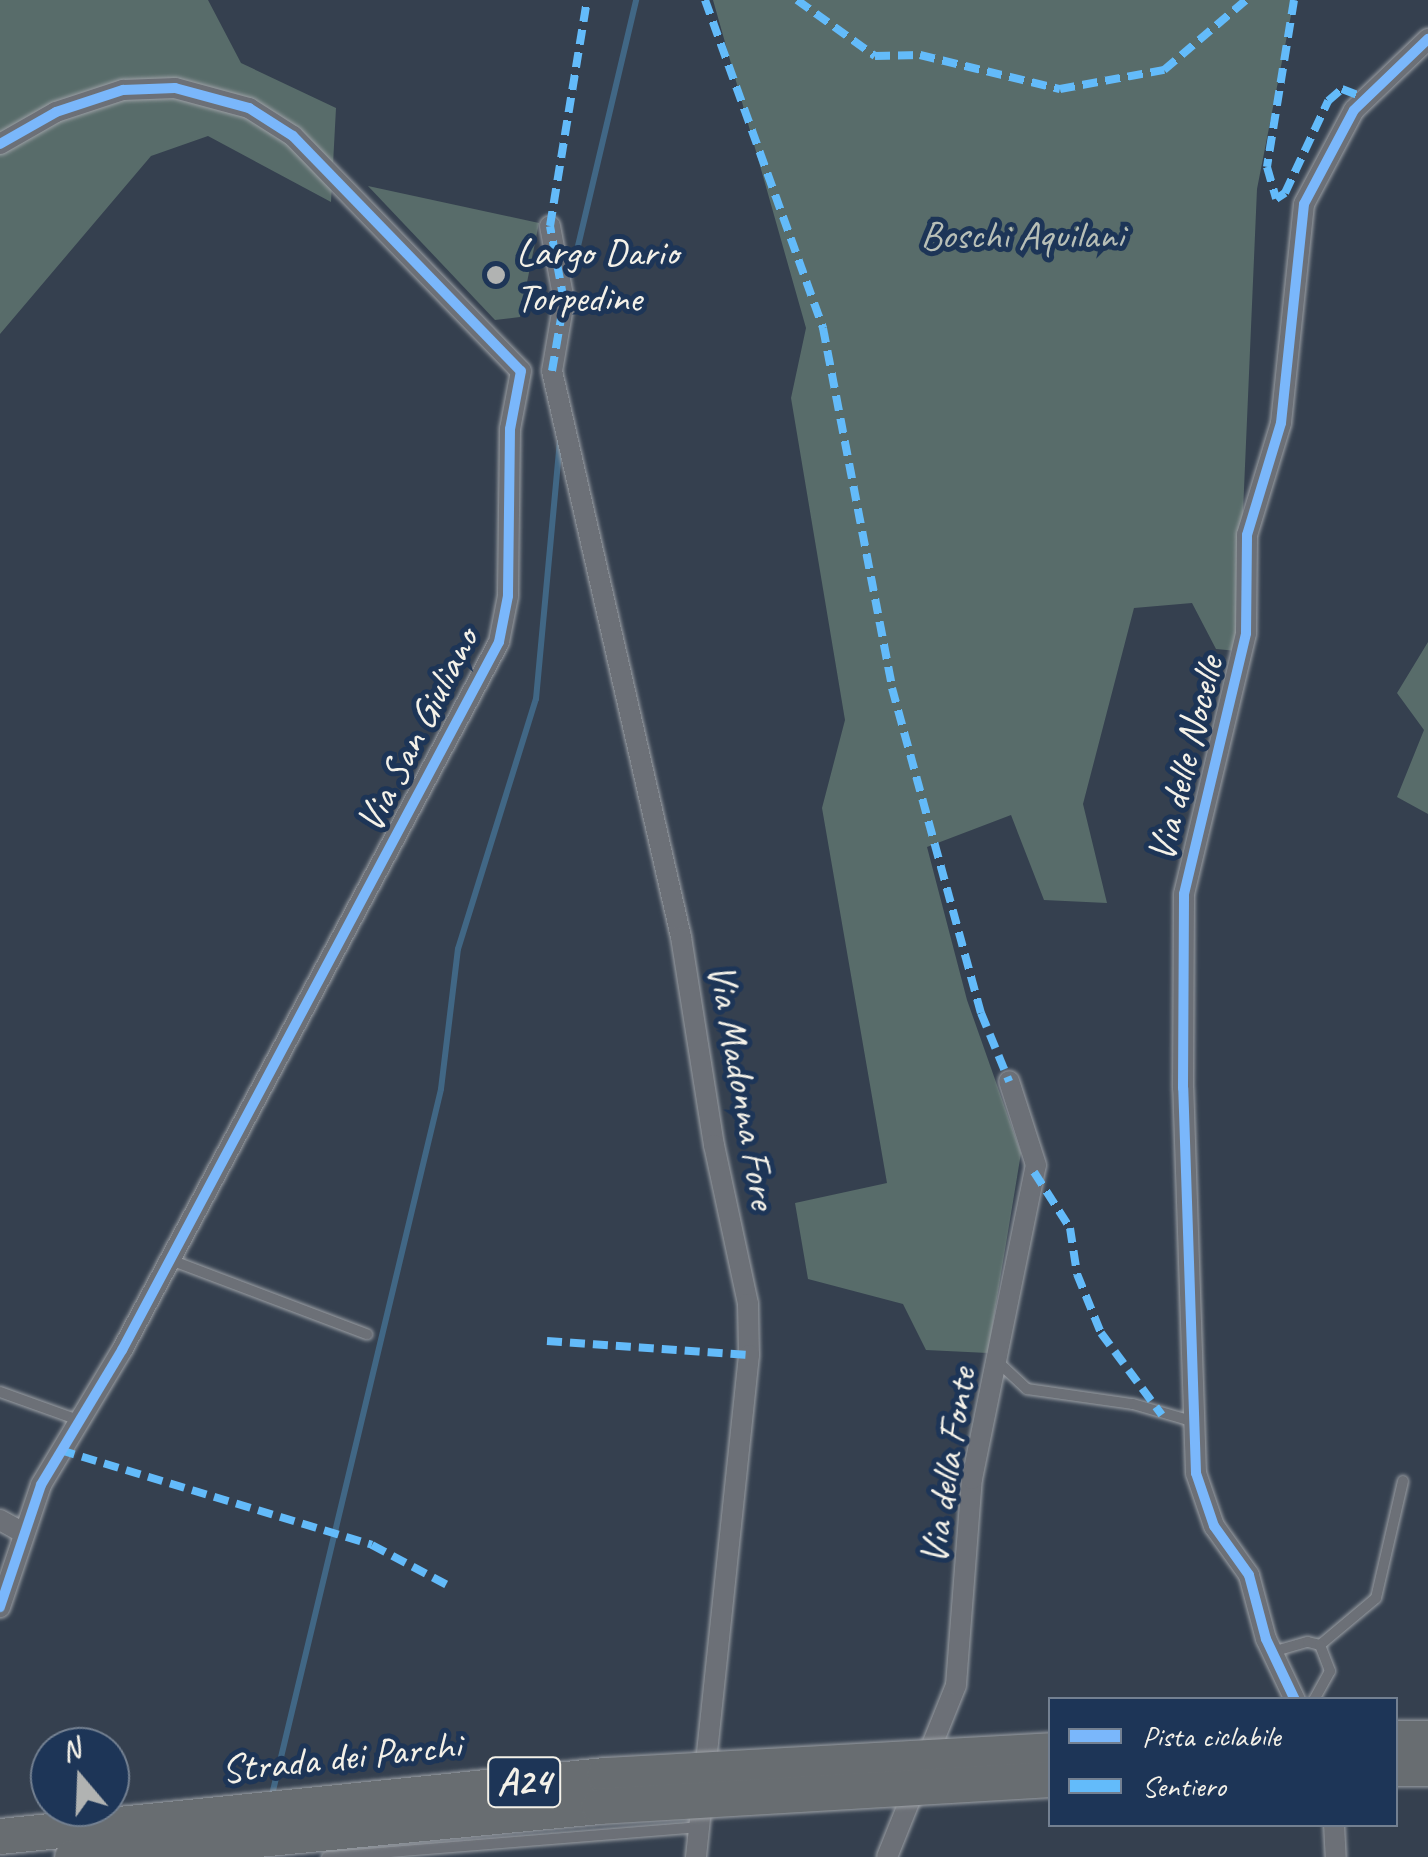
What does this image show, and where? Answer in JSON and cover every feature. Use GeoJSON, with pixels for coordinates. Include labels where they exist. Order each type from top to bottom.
{"type":"FeatureCollection","features":[{"type":"Feature","properties":{"kind":"highway"},"geometry":{"type":"LineString","coordinates":[[1398,1738],[1428,1738]]}},
{"type":"Feature","properties":{"kind":"highway","name":"Strada dei Parchi"},"geometry":{"type":"LineString","coordinates":[[0,1836],[605,1775],[1048,1750]]}},
{"type":"Feature","properties":{"kind":"highway"},"geometry":{"type":"LineString","coordinates":[[1398,1768],[1428,1768]]}},
{"type":"Feature","properties":{"kind":"highway","name":"Strada dei Parchi"},"geometry":{"type":"LineString","coordinates":[[72,1857],[599,1806],[1048,1778]]}},
{"type":"Feature","properties":{"kind":"street","name":"Via delle Nocelle"},"geometry":{"type":"LineString","coordinates":[[1294,1697],[1272,1653],[1250,1575],[1207,1511],[1196,1473],[1183,1088],[1188,868],[1246,633],[1248,534],[1281,423],[1304,204],[1348,119],[1428,39]]}},
{"type":"Feature","properties":{"kind":"street"},"geometry":{"type":"LineString","coordinates":[[0,144],[56,112],[123,90],[175,88],[248,108],[293,136],[521,371],[552,371],[564,301],[550,226]]}},
{"type":"Feature","properties":{"kind":"street","name":"Via San Giuliano"},"geometry":{"type":"LineString","coordinates":[[0,1607],[22,1532],[78,1420],[499,642],[508,596],[510,429],[521,371]]}},
{"type":"Feature","properties":{"kind":"street","name":"Via Madonna Fore"},"geometry":{"type":"LineString","coordinates":[[552,371],[674,904],[748,1304],[749,1355],[696,1857]]}},
{"type":"Feature","properties":{"kind":"street","name":"Via della Fonte"},"geometry":{"type":"LineString","coordinates":[[887,1857],[956,1685],[972,1480],[1036,1165],[1009,1081]]}},
{"type":"Feature","properties":{"kind":"street"},"geometry":{"type":"LineString","coordinates":[[0,1520],[22,1532]]}},
{"type":"Feature","properties":{"kind":"street"},"geometry":{"type":"LineString","coordinates":[[1334,1827],[1336,1857]]}},
{"type":"Feature","properties":{"kind":"lane"},"geometry":{"type":"LineString","coordinates":[[167,1258],[367,1334]]}},
{"type":"Feature","properties":{"kind":"lane"},"geometry":{"type":"LineString","coordinates":[[998,1362],[1026,1389],[1132,1404],[1195,1422]]}},
{"type":"Feature","properties":{"kind":"lane"},"geometry":{"type":"LineString","coordinates":[[0,1392],[78,1420]]}},
{"type":"Feature","properties":{"kind":"lane"},"geometry":{"type":"LineString","coordinates":[[1320,1645],[1376,1598],[1403,1481]]}},
{"type":"Feature","properties":{"kind":"lane"},"geometry":{"type":"LineString","coordinates":[[1272,1653],[1308,1642],[1320,1645]]}},
{"type":"Feature","properties":{"kind":"lane"},"geometry":{"type":"LineString","coordinates":[[1316,1697],[1330,1671],[1320,1645]]}},
{"type":"Feature","properties":{"kind":"lane"},"geometry":{"type":"LineString","coordinates":[[327,1857],[699,1827]]}},
{"type":"Feature","properties":{"kind":"green space"},"geometry":{"type":"Polygon","coordinates":[[[0,0],[208,0],[241,63],[336,108],[331,202],[208,136],[151,156],[0,334],[0,0]]]}},
{"type":"Feature","properties":{"kind":"green space","name":"Boschi Aquilani"},"geometry":{"type":"Polygon","coordinates":[[[713,0],[1294,0],[1257,189],[1237,651],[1216,649],[1192,603],[1134,608],[1083,804],[1107,903],[1044,900],[1011,815],[927,847],[967,1000],[1021,1153],[988,1353],[926,1350],[903,1304],[808,1279],[795,1203],[887,1183],[822,808],[845,720],[791,398],[806,328],[713,0]]]}},
{"type":"Feature","properties":{"kind":"green space","name":"Largo Dario Torpedine"},"geometry":{"type":"Polygon","coordinates":[[[368,186],[539,223],[520,317],[495,320],[368,186]]]}},
{"type":"Feature","properties":{"kind":"green space"},"geometry":{"type":"Polygon","coordinates":[[[1428,642],[1428,814],[1397,797],[1424,730],[1397,693],[1428,642]]]}},
{"type":"Feature","properties":{"kind":"waterway"},"geometry":{"type":"LineString","coordinates":[[578,246],[636,0]]}},
{"type":"Feature","properties":{"kind":"waterway"},"geometry":{"type":"LineString","coordinates":[[271,1799],[441,1089],[458,949],[536,699],[560,442]]}},
{"type":"Feature","properties":{"kind":"marked path"},"geometry":{"type":"LineString","coordinates":[[552,371],[564,301],[550,226],[587,0]]}},
{"type":"Feature","properties":{"kind":"marked path"},"geometry":{"type":"LineString","coordinates":[[705,0],[823,328],[892,688],[981,1013],[1009,1081]]}},
{"type":"Feature","properties":{"kind":"marked path"},"geometry":{"type":"LineString","coordinates":[[797,0],[875,56],[920,55],[1060,89],[1164,70],[1246,0]]}},
{"type":"Feature","properties":{"kind":"marked path"},"geometry":{"type":"LineString","coordinates":[[1294,0],[1267,167],[1276,199],[1285,193],[1328,101],[1342,89],[1365,98]]}},
{"type":"Feature","properties":{"kind":"marked path"},"geometry":{"type":"LineString","coordinates":[[1034,1172],[1070,1228],[1077,1274],[1101,1333],[1162,1415]]}},
{"type":"Feature","properties":{"kind":"marked path"},"geometry":{"type":"LineString","coordinates":[[547,1341],[749,1355]]}},
{"type":"Feature","properties":{"kind":"marked path"},"geometry":{"type":"LineString","coordinates":[[60,1450],[372,1545],[449,1586]]}},
{"type":"Feature","properties":{"kind":"cycle path"},"geometry":{"type":"LineString","coordinates":[[1294,1697],[1266,1639],[1249,1575],[1214,1526],[1196,1473],[1183,1088],[1184,894],[1246,633],[1247,535],[1281,423],[1304,204],[1354,110],[1428,39]]}},
{"type":"Feature","properties":{"kind":"cycle path"},"geometry":{"type":"LineString","coordinates":[[0,144],[56,112],[123,90],[175,88],[249,108],[293,136],[521,371],[510,429],[508,596],[499,642],[122,1350],[41,1485],[0,1607]]}},
{"type":"Feature","properties":{"kind":"place","name":"Largo Dario Torpedine"},"geometry":{"type":"Point","coordinates":[496,275]}}]}
